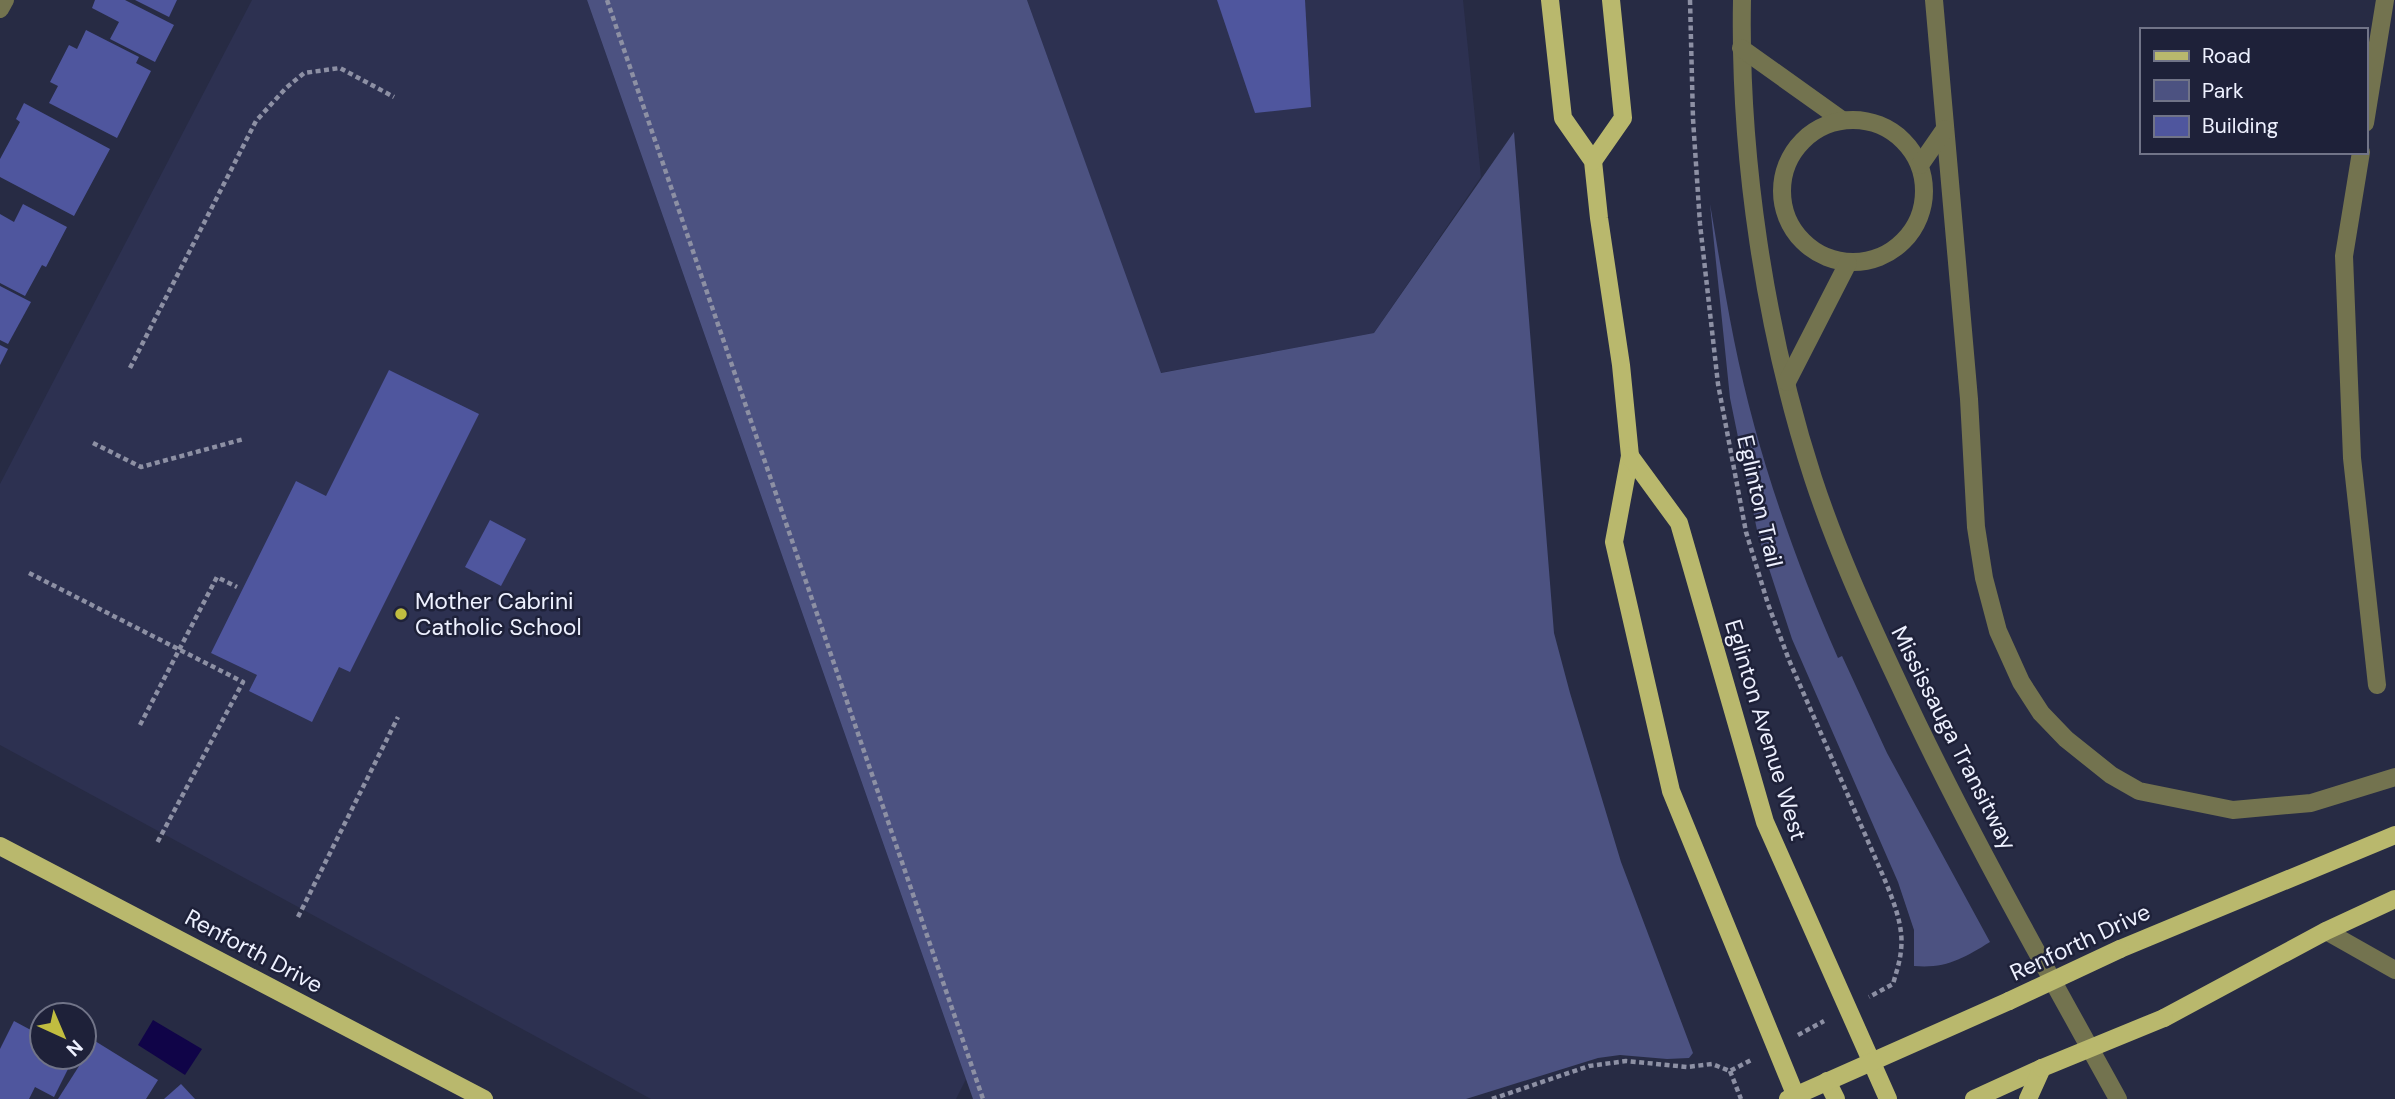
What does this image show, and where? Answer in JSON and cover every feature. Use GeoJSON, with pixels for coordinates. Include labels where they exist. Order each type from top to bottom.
{"type":"FeatureCollection","features":[{"type":"Feature","properties":{"kind":"main road"},"geometry":{"type":"LineString","coordinates":[[1550,0],[1563,118],[1594,161],[1621,365],[1630,456],[1614,542],[1671,791],[1794,1098]]}},
{"type":"Feature","properties":{"kind":"main road"},"geometry":{"type":"LineString","coordinates":[[1594,161],[1623,118],[1611,0]]}},
{"type":"Feature","properties":{"kind":"main road","name":"Eglinton Avenue West"},"geometry":{"type":"LineString","coordinates":[[1630,456],[1679,523],[1765,822],[1888,1099]]}},
{"type":"Feature","properties":{"kind":"main road","name":"Renforth Drive"},"geometry":{"type":"LineString","coordinates":[[1794,1098],[2120,949],[2395,835]]}},
{"type":"Feature","properties":{"kind":"main road","name":"Renforth Drive"},"geometry":{"type":"LineString","coordinates":[[0,846],[484,1099]]}},
{"type":"Feature","properties":{"kind":"main road"},"geometry":{"type":"LineString","coordinates":[[1974,1099],[2164,1018],[2326,931],[2395,899]]}},
{"type":"Feature","properties":{"kind":"main road"},"geometry":{"type":"LineString","coordinates":[[2028,1099],[2042,1068]]}},
{"type":"Feature","properties":{"kind":"main road"},"geometry":{"type":"LineString","coordinates":[[1827,1081],[1836,1099]]}},
{"type":"Feature","properties":{"kind":"street"},"geometry":{"type":"LineString","coordinates":[[0,9],[5,0]]}},
{"type":"Feature","properties":{"kind":"street","name":"Mississauga Transitway"},"geometry":{"type":"LineString","coordinates":[[1742,0],[1741,48],[1749,166],[1759,242],[1787,382],[1813,478],[1857,597],[1934,761],[2118,1099]]}},
{"type":"Feature","properties":{"kind":"street"},"geometry":{"type":"LineString","coordinates":[[1934,0],[1969,398],[1976,527],[1984,578],[1998,631],[2021,682],[2041,713],[2087,757],[2139,791],[2233,810],[2311,803],[2395,777]]}},
{"type":"Feature","properties":{"kind":"street"},"geometry":{"type":"LineString","coordinates":[[2367,111],[2385,0]]}},
{"type":"Feature","properties":{"kind":"street"},"geometry":{"type":"LineString","coordinates":[[1741,48],[1842,120]]}},
{"type":"Feature","properties":{"kind":"street"},"geometry":{"type":"LineString","coordinates":[[1842,120],[1874,122],[1902,138],[1920,165],[1925,197],[1917,223],[1900,246],[1876,260],[1848,263],[1822,257],[1800,241],[1785,218],[1780,186],[1790,155],[1812,132],[1842,120]]}},
{"type":"Feature","properties":{"kind":"street"},"geometry":{"type":"LineString","coordinates":[[1920,165],[1945,129]]}},
{"type":"Feature","properties":{"kind":"street"},"geometry":{"type":"LineString","coordinates":[[2361,154],[2344,256],[2352,458],[2377,685]]}},
{"type":"Feature","properties":{"kind":"street"},"geometry":{"type":"LineString","coordinates":[[1749,166],[1780,186]]}},
{"type":"Feature","properties":{"kind":"street"},"geometry":{"type":"LineString","coordinates":[[1925,197],[1952,220]]}},
{"type":"Feature","properties":{"kind":"street"},"geometry":{"type":"LineString","coordinates":[[1759,242],[1785,218]]}},
{"type":"Feature","properties":{"kind":"street"},"geometry":{"type":"LineString","coordinates":[[1787,382],[1848,263]]}},
{"type":"Feature","properties":{"kind":"street"},"geometry":{"type":"LineString","coordinates":[[2326,931],[2395,970]]}},
{"type":"Feature","properties":{"kind":"path"},"geometry":{"type":"LineString","coordinates":[[607,0],[983,1099]]}},
{"type":"Feature","properties":{"kind":"path","name":"Eglinton Trail"},"geometry":{"type":"LineString","coordinates":[[1690,0],[1693,119],[1700,224],[1718,384],[1746,533],[1789,660],[1896,908],[1902,949],[1893,984],[1847,1008]]}},
{"type":"Feature","properties":{"kind":"path"},"geometry":{"type":"LineString","coordinates":[[130,368],[256,121],[286,88],[304,73],[340,68],[394,97]]}},
{"type":"Feature","properties":{"kind":"path"},"geometry":{"type":"LineString","coordinates":[[93,443],[141,467],[244,439]]}},
{"type":"Feature","properties":{"kind":"path"},"geometry":{"type":"LineString","coordinates":[[29,573],[243,682],[157,843]]}},
{"type":"Feature","properties":{"kind":"path"},"geometry":{"type":"LineString","coordinates":[[140,725],[217,577],[237,587]]}},
{"type":"Feature","properties":{"kind":"path"},"geometry":{"type":"LineString","coordinates":[[298,917],[398,717]]}},
{"type":"Feature","properties":{"kind":"path"},"geometry":{"type":"LineString","coordinates":[[1730,1071],[1847,1008]]}},
{"type":"Feature","properties":{"kind":"path"},"geometry":{"type":"LineString","coordinates":[[1492,1099],[1589,1066],[1626,1061],[1687,1067],[1712,1064],[1730,1071],[1741,1099]]}},
{"type":"Feature","properties":{"kind":"shaded area","name":"Mother Cabrini Catholic School"},"geometry":{"type":"Polygon","coordinates":[[[252,0],[587,0],[966,1079],[956,1099],[651,1099],[0,745],[0,484],[252,0]]]}},
{"type":"Feature","properties":{"kind":"shaded area"},"geometry":{"type":"Polygon","coordinates":[[[1027,0],[1463,0],[1481,177],[1374,333],[1160,373],[1027,0]]]}},
{"type":"Feature","properties":{"kind":"shaded area"},"geometry":{"type":"Polygon","coordinates":[[[153,1020],[202,1049],[185,1075],[138,1045],[153,1020]]]}},
{"type":"Feature","properties":{"kind":"green space"},"geometry":{"type":"Polygon","coordinates":[[[587,0],[1027,0],[1161,373],[1374,333],[1514,132],[1554,633],[1621,862],[1693,1053],[1689,1058],[1620,1055],[1598,1058],[1466,1099],[973,1099],[587,0]]]}},
{"type":"Feature","properties":{"kind":"green space"},"geometry":{"type":"Polygon","coordinates":[[[1710,204],[1743,381],[1753,422],[1791,542],[1838,658],[1842,656],[1887,753],[1990,942],[1945,964],[1914,966],[1914,930],[1898,882],[1792,639],[1758,535],[1730,398],[1710,204]]]}},
{"type":"Feature","properties":{"kind":"building"},"geometry":{"type":"Polygon","coordinates":[[[95,0],[125,0],[174,25],[155,62],[110,39],[119,22],[92,8],[95,0]]]}},
{"type":"Feature","properties":{"kind":"building"},"geometry":{"type":"Polygon","coordinates":[[[135,0],[177,0],[169,17],[135,0]]]}},
{"type":"Feature","properties":{"kind":"building"},"geometry":{"type":"Polygon","coordinates":[[[1217,0],[1305,0],[1311,107],[1255,113],[1217,0]]]}},
{"type":"Feature","properties":{"kind":"building"},"geometry":{"type":"Polygon","coordinates":[[[86,30],[139,57],[136,63],[151,71],[117,138],[49,103],[58,86],[50,82],[69,45],[77,49],[86,30]]]}},
{"type":"Feature","properties":{"kind":"building"},"geometry":{"type":"Polygon","coordinates":[[[24,103],[110,149],[74,216],[0,177],[0,159],[20,122],[16,119],[24,103]]]}},
{"type":"Feature","properties":{"kind":"building"},"geometry":{"type":"Polygon","coordinates":[[[23,204],[67,227],[46,267],[42,265],[25,296],[0,283],[0,214],[14,222],[23,204]]]}},
{"type":"Feature","properties":{"kind":"building"},"geometry":{"type":"Polygon","coordinates":[[[0,286],[31,302],[8,344],[0,340],[0,286]]]}},
{"type":"Feature","properties":{"kind":"building"},"geometry":{"type":"Polygon","coordinates":[[[0,345],[8,349],[0,365],[0,345]]]}},
{"type":"Feature","properties":{"kind":"building"},"geometry":{"type":"Polygon","coordinates":[[[389,370],[479,414],[350,672],[339,667],[312,722],[249,691],[257,675],[211,653],[296,481],[326,496],[389,370]]]}},
{"type":"Feature","properties":{"kind":"building"},"geometry":{"type":"Polygon","coordinates":[[[490,520],[526,539],[501,586],[465,567],[490,520]]]}},
{"type":"Feature","properties":{"kind":"building"},"geometry":{"type":"Polygon","coordinates":[[[14,1021],[28,1028],[28,1071],[67,1071],[54,1097],[35,1087],[29,1099],[0,1099],[0,1049],[14,1021]]]}},
{"type":"Feature","properties":{"kind":"building"},"geometry":{"type":"Polygon","coordinates":[[[98,1043],[158,1080],[146,1099],[58,1099],[76,1071],[98,1071],[98,1043]]]}},
{"type":"Feature","properties":{"kind":"building"},"geometry":{"type":"Polygon","coordinates":[[[181,1084],[195,1099],[164,1099],[181,1084]]]}},
{"type":"Feature","properties":{"kind":"place","name":"Mother Cabrini Catholic School"},"geometry":{"type":"Point","coordinates":[401,614]}}]}
